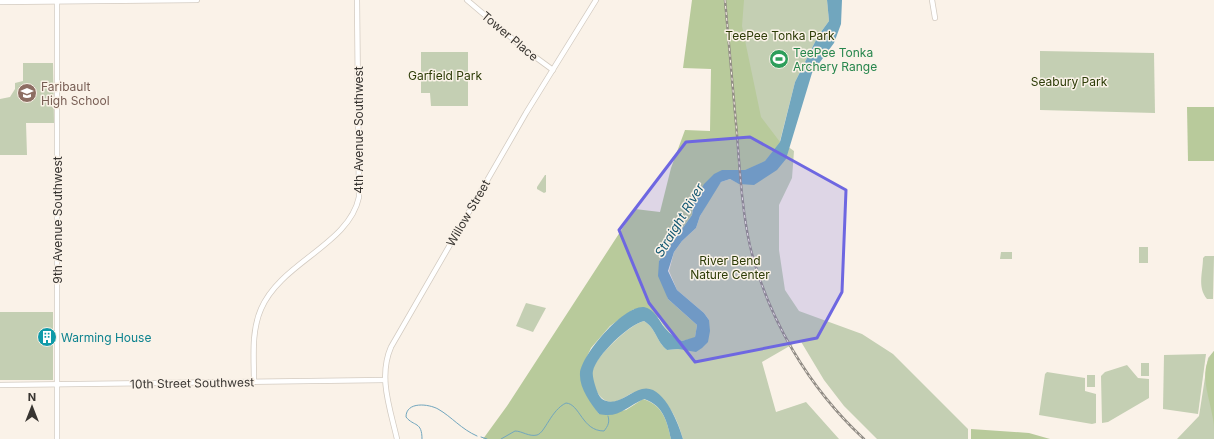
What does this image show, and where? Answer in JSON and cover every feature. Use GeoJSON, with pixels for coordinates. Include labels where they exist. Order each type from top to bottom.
{"type":"FeatureCollection","features":[{"type":"Feature","properties":{"kind":"street"},"geometry":{"type":"LineString","coordinates":[[0,2],[197,0]]}},
{"type":"Feature","properties":{"kind":"street","name":"4th Avenue Southwest"},"geometry":{"type":"LineString","coordinates":[[254,382],[254,338],[259,314],[270,292],[287,274],[345,226],[355,213],[358,205],[357,0]]}},
{"type":"Feature","properties":{"kind":"street","name":"Tower Place"},"geometry":{"type":"LineString","coordinates":[[467,0],[472,2],[526,51],[553,70]]}},
{"type":"Feature","properties":{"kind":"street","name":"Willow Street"},"geometry":{"type":"LineString","coordinates":[[397,439],[384,380],[386,362],[391,347],[526,113],[596,0]]}},
{"type":"Feature","properties":{"kind":"street"},"geometry":{"type":"LineString","coordinates":[[932,0],[935,18]]}},
{"type":"Feature","properties":{"kind":"street","name":"9th Avenue Southwest"},"geometry":{"type":"LineString","coordinates":[[57,1],[57,439]]}},
{"type":"Feature","properties":{"kind":"street","name":"10th Street Southwest"},"geometry":{"type":"LineString","coordinates":[[0,385],[384,380]]}},
{"type":"Feature","properties":{"kind":"highlighted area"},"geometry":{"type":"Polygon","coordinates":[[[750,137],[846,190],[842,292],[817,338],[695,362],[649,303],[619,230],[686,142],[750,137]]]}},
{"type":"Feature","properties":{"kind":"green space"},"geometry":{"type":"Polygon","coordinates":[[[692,0],[744,0],[742,26],[761,117],[780,142],[765,161],[745,170],[736,170],[699,193],[694,202],[692,215],[659,261],[668,299],[697,325],[695,338],[682,341],[669,331],[659,318],[634,309],[610,326],[591,348],[582,367],[590,400],[599,414],[626,410],[643,399],[655,405],[663,414],[671,439],[483,439],[507,406],[635,209],[660,212],[671,168],[685,130],[710,131],[711,69],[683,68],[692,0]]]}},
{"type":"Feature","properties":{"kind":"green space","name":"River Bend Nature Center"},"geometry":{"type":"Polygon","coordinates":[[[714,0],[827,0],[829,21],[818,36],[795,82],[780,141],[794,151],[792,178],[779,205],[779,250],[785,290],[799,311],[862,334],[893,354],[968,429],[968,439],[877,439],[844,406],[824,380],[800,340],[762,362],[776,412],[806,402],[839,439],[683,439],[672,412],[663,400],[651,390],[632,393],[613,402],[604,399],[597,392],[592,377],[594,366],[614,342],[630,328],[644,321],[651,327],[660,343],[667,350],[678,349],[696,351],[709,320],[704,313],[677,290],[669,271],[674,252],[682,241],[696,228],[700,216],[715,189],[721,182],[730,179],[738,183],[714,0]]]}},
{"type":"Feature","properties":{"kind":"green space","name":"Seabury Park"},"geometry":{"type":"Polygon","coordinates":[[[1040,51],[1154,53],[1155,113],[1040,110],[1040,51]]]}},
{"type":"Feature","properties":{"kind":"green space","name":"Garfield Park"},"geometry":{"type":"Polygon","coordinates":[[[421,52],[468,52],[468,106],[431,106],[430,93],[421,93],[421,52]]]}},
{"type":"Feature","properties":{"kind":"green space"},"geometry":{"type":"Polygon","coordinates":[[[23,63],[53,63],[54,123],[26,123],[27,155],[0,155],[0,99],[10,97],[15,89],[15,83],[23,81],[23,63]]]}},
{"type":"Feature","properties":{"kind":"green space"},"geometry":{"type":"Polygon","coordinates":[[[1187,107],[1214,107],[1214,161],[1188,161],[1187,107]]]}},
{"type":"Feature","properties":{"kind":"green space"},"geometry":{"type":"Polygon","coordinates":[[[546,175],[546,192],[544,193],[537,189],[537,187],[546,175]]]}},
{"type":"Feature","properties":{"kind":"green space"},"geometry":{"type":"Polygon","coordinates":[[[1139,247],[1148,247],[1148,263],[1139,263],[1139,247]]]}},
{"type":"Feature","properties":{"kind":"green space"},"geometry":{"type":"Polygon","coordinates":[[[1001,252],[1012,252],[1012,259],[1000,259],[1001,252]]]}},
{"type":"Feature","properties":{"kind":"green space"},"geometry":{"type":"Polygon","coordinates":[[[1205,256],[1214,256],[1213,299],[1207,299],[1202,290],[1203,258],[1205,256]]]}},
{"type":"Feature","properties":{"kind":"green space"},"geometry":{"type":"Polygon","coordinates":[[[526,303],[546,308],[533,332],[516,326],[526,303]]]}},
{"type":"Feature","properties":{"kind":"green space"},"geometry":{"type":"Polygon","coordinates":[[[0,312],[53,312],[53,380],[0,380],[0,312]]]}},
{"type":"Feature","properties":{"kind":"green space"},"geometry":{"type":"Polygon","coordinates":[[[1214,351],[1214,439],[1177,439],[1199,416],[1208,358],[1214,351]]]}},
{"type":"Feature","properties":{"kind":"green space"},"geometry":{"type":"Polygon","coordinates":[[[1214,351],[1214,428],[1205,373],[1209,358],[1214,351]]]}},
{"type":"Feature","properties":{"kind":"green space"},"geometry":{"type":"Polygon","coordinates":[[[1206,354],[1198,414],[1163,409],[1164,355],[1206,354]]]}},
{"type":"Feature","properties":{"kind":"green space"},"geometry":{"type":"Polygon","coordinates":[[[1141,363],[1149,363],[1149,376],[1141,376],[1141,363]]]}},
{"type":"Feature","properties":{"kind":"green space"},"geometry":{"type":"Polygon","coordinates":[[[1127,365],[1138,378],[1149,379],[1149,398],[1108,422],[1102,423],[1101,376],[1105,372],[1127,365]]]}},
{"type":"Feature","properties":{"kind":"green space"},"geometry":{"type":"Polygon","coordinates":[[[1047,372],[1085,378],[1085,391],[1096,394],[1096,423],[1092,424],[1039,415],[1045,374],[1047,372]]]}},
{"type":"Feature","properties":{"kind":"green space"},"geometry":{"type":"Polygon","coordinates":[[[1087,375],[1095,375],[1095,387],[1087,387],[1087,375]]]}},
{"type":"Feature","properties":{"kind":"green space"},"geometry":{"type":"Polygon","coordinates":[[[971,429],[1029,433],[1050,439],[971,439],[971,429]]]}},
{"type":"Feature","properties":{"kind":"water"},"geometry":{"type":"Polygon","coordinates":[[[827,0],[842,0],[841,24],[834,43],[812,73],[786,159],[777,170],[754,185],[739,184],[730,179],[721,182],[700,216],[696,228],[682,241],[674,252],[668,271],[677,290],[704,313],[709,320],[710,331],[708,342],[696,352],[678,349],[667,350],[660,343],[651,327],[644,321],[630,328],[606,349],[595,365],[593,371],[593,378],[598,393],[602,399],[607,401],[617,401],[642,389],[650,389],[657,392],[669,406],[674,415],[683,439],[671,439],[663,414],[656,405],[644,399],[623,411],[612,415],[599,414],[583,389],[580,373],[588,354],[615,322],[636,308],[644,307],[651,310],[667,330],[678,339],[682,341],[695,337],[697,325],[668,299],[658,276],[659,261],[692,215],[694,202],[704,184],[714,174],[722,170],[745,170],[765,161],[780,142],[795,82],[818,36],[829,21],[827,0]]]}},
{"type":"Feature","properties":{"kind":"waterway"},"geometry":{"type":"LineString","coordinates":[[501,439],[515,431],[537,435],[543,430],[556,411],[566,403],[571,404],[586,422],[597,430],[604,431],[608,424],[608,416]]}},
{"type":"Feature","properties":{"kind":"waterway"},"geometry":{"type":"LineString","coordinates":[[422,439],[421,429],[406,417],[410,408],[419,405],[438,409],[466,430],[477,436]]}},
{"type":"Feature","properties":{"kind":"waterway"},"geometry":{"type":"LineString","coordinates":[[481,437],[487,439]]}},
{"type":"Feature","properties":{"kind":"railway"},"geometry":{"type":"LineString","coordinates":[[725,0],[743,205],[750,246],[758,273],[779,326],[793,351],[826,398],[864,439]]}},
{"type":"Feature","properties":{"kind":"place","name":"TeePee Tonka Archery Range"},"geometry":{"type":"Point","coordinates":[779,59]}},
{"type":"Feature","properties":{"kind":"place","name":"Faribault High School"},"geometry":{"type":"Point","coordinates":[27,93]}},
{"type":"Feature","properties":{"kind":"place","name":"Warming House"},"geometry":{"type":"Point","coordinates":[47,337]}},
{"type":"Feature","properties":{"kind":"park label","name":"TeePee Tonka Park"},"geometry":{"type":"Point","coordinates":[780,35]}},
{"type":"Feature","properties":{"kind":"water label","name":"Straight River"},"geometry":{"type":"Point","coordinates":[679,220]}}]}
